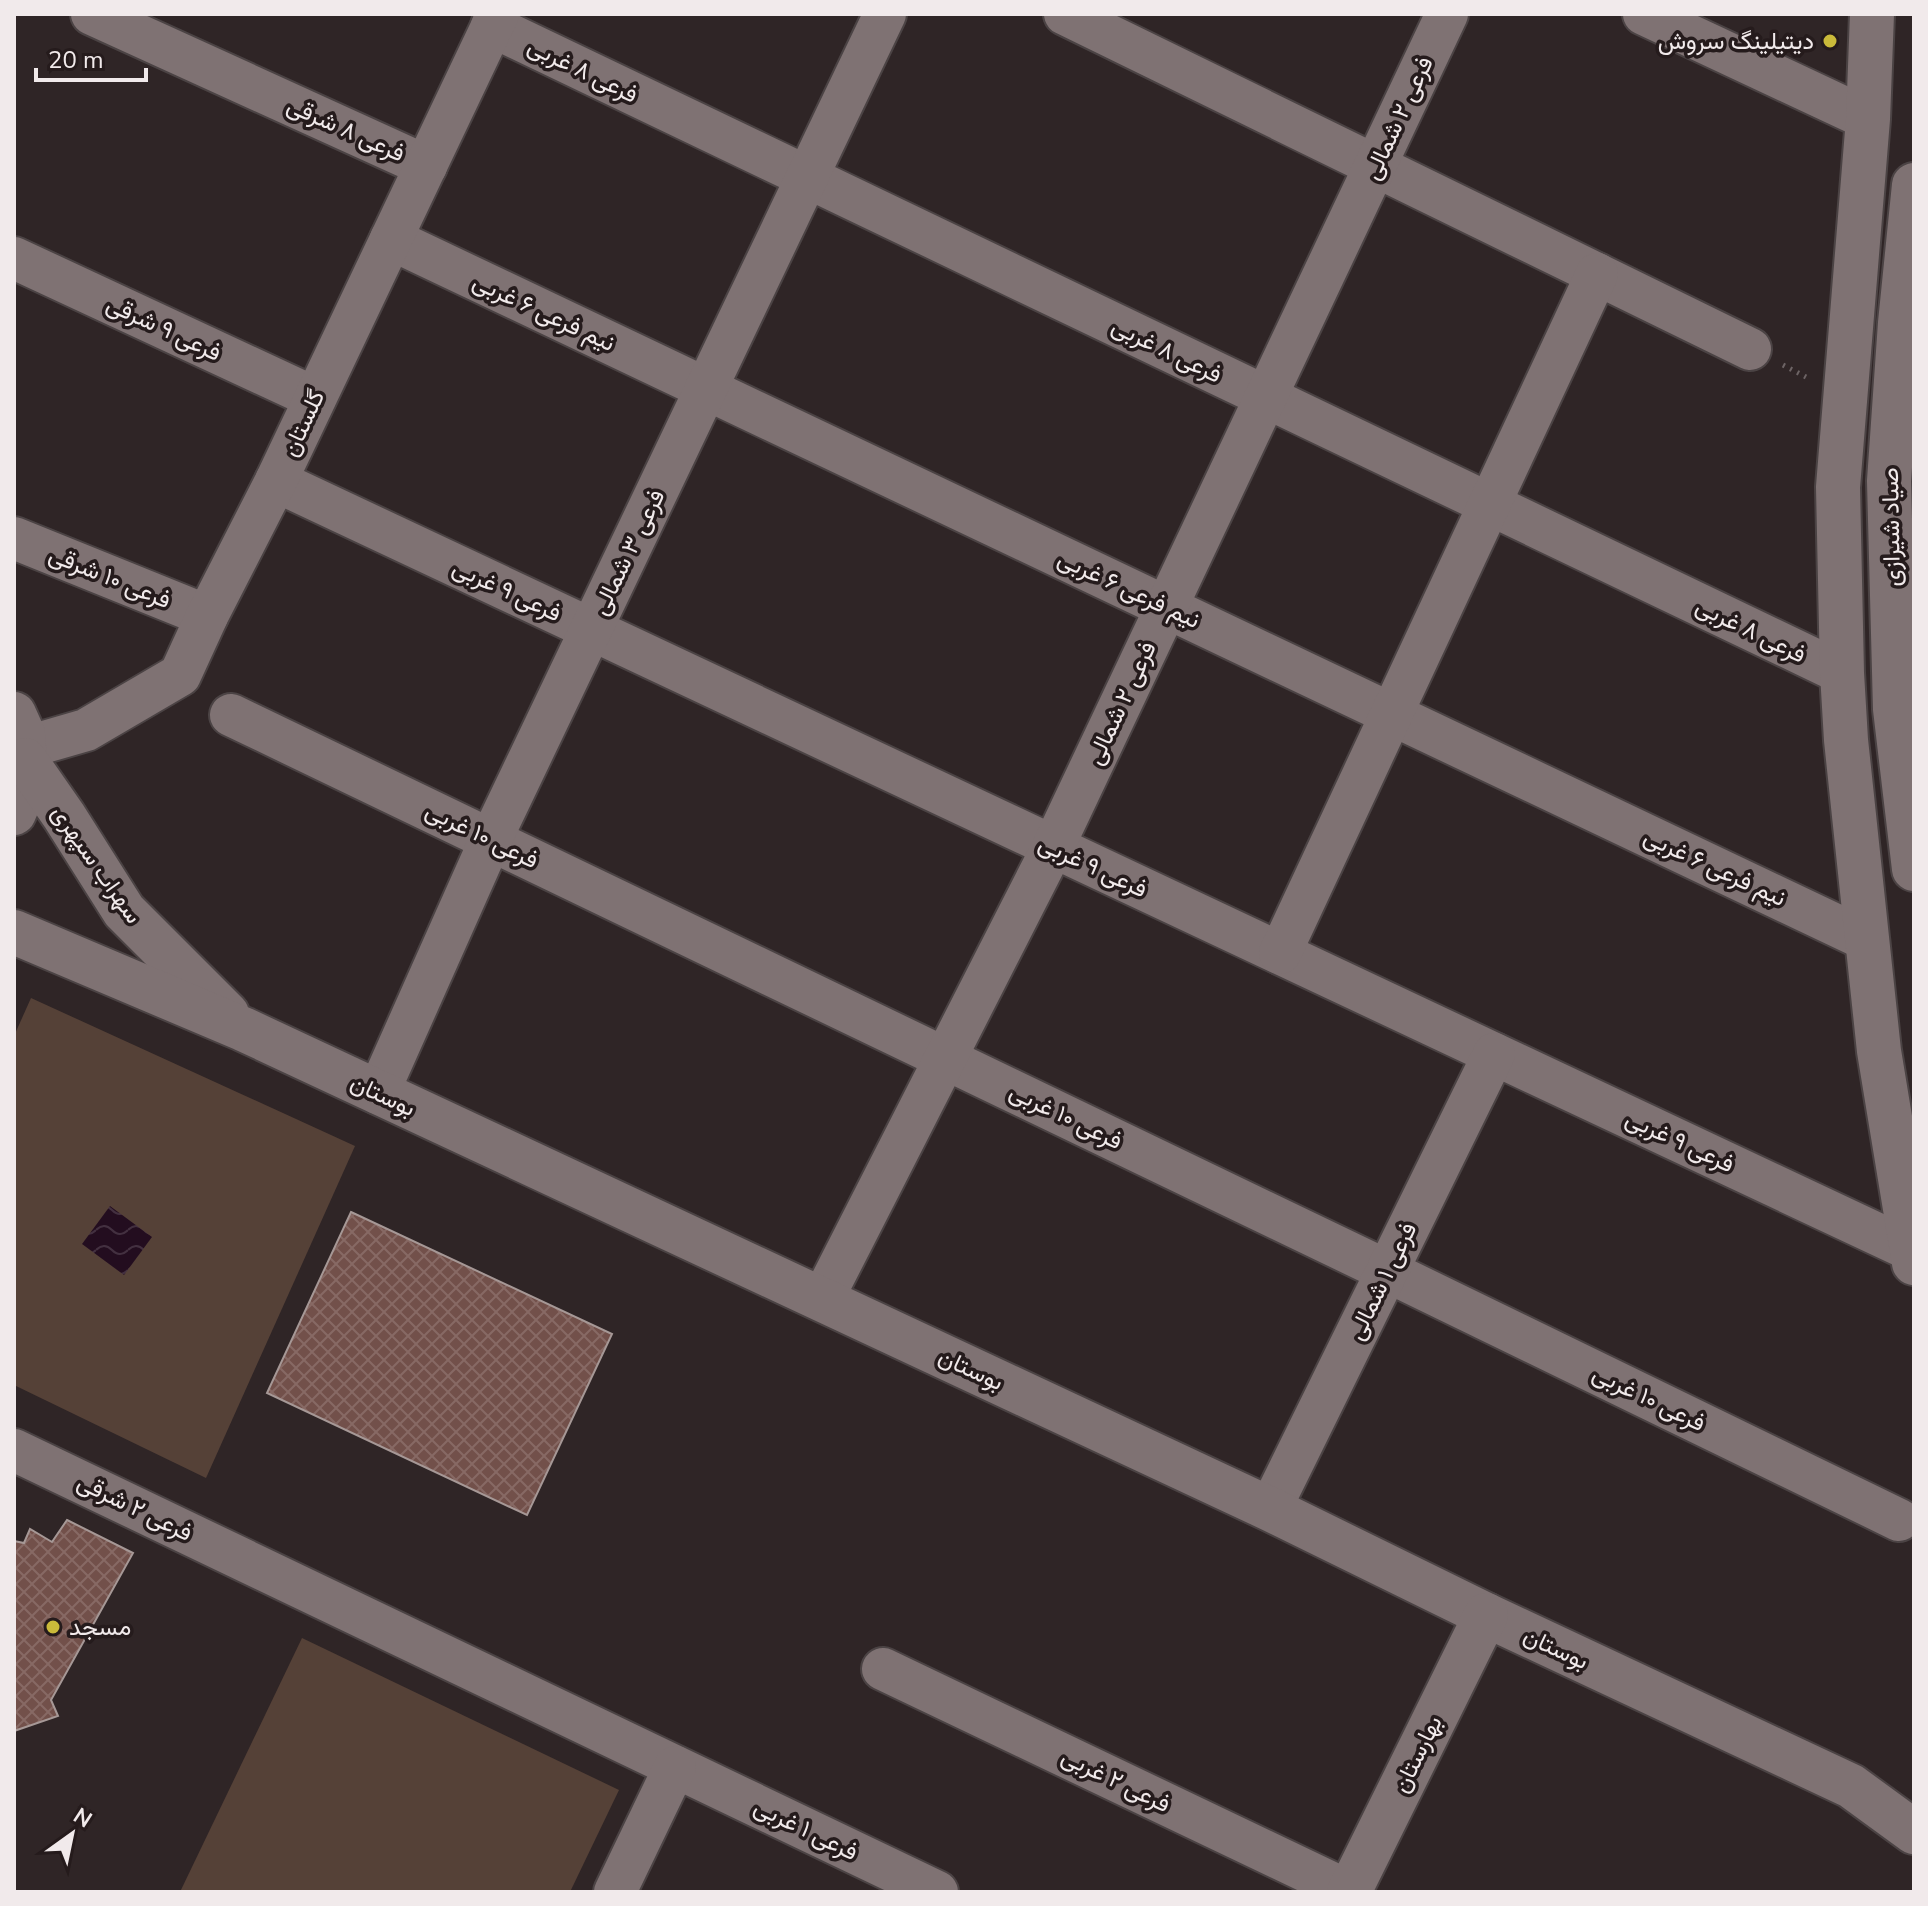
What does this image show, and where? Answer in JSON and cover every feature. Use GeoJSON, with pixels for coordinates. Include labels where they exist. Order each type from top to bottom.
{"type":"FeatureCollection","features":[{"type":"Feature","properties":{"kind":"main road"},"geometry":{"type":"LineString","coordinates":[[1872,14],[1868,119],[1838,487],[1842,673],[1846,740],[1879,1051],[1912,1256]]}},
{"type":"Feature","properties":{"kind":"main road","name":"صیاد شیرازی"},"geometry":{"type":"LineString","coordinates":[[1914,185],[1889,481],[1895,709],[1914,869]]}},
{"type":"Feature","properties":{"kind":"main road"},"geometry":{"type":"LineString","coordinates":[[1896,383],[1914,328]]}},
{"type":"Feature","properties":{"kind":"main road","name":"سهراب سپهری"},"geometry":{"type":"LineString","coordinates":[[14,691],[27,783],[14,813]]}},
{"type":"Feature","properties":{"kind":"main road","name":"سهراب سپهری"},"geometry":{"type":"LineString","coordinates":[[22,739],[64,816],[124,911],[243,1029]]}},
{"type":"Feature","properties":{"kind":"main road","name":"بوستان"},"geometry":{"type":"LineString","coordinates":[[14,932],[243,1029],[1270,1509],[1486,1615],[1851,1786],[1914,1832]]}},
{"type":"Feature","properties":{"kind":"main road","name":"بهارستان"},"geometry":{"type":"LineString","coordinates":[[1349,1892],[1486,1615]]}},
{"type":"Feature","properties":{"kind":"main road"},"geometry":{"type":"LineString","coordinates":[[1851,1786],[1914,1801]]}},
{"type":"Feature","properties":{"kind":"street","name":"فرعی ۸ شرقی"},"geometry":{"type":"LineString","coordinates":[[92,14],[426,166]]}},
{"type":"Feature","properties":{"kind":"street","name":"فرعی ۳ شمالی"},"geometry":{"type":"LineString","coordinates":[[378,1093],[491,839],[885,14]]}},
{"type":"Feature","properties":{"kind":"street"},"geometry":{"type":"LineString","coordinates":[[1065,14],[1750,349]]}},
{"type":"Feature","properties":{"kind":"street","name":"فرعی ۲ شمالی"},"geometry":{"type":"LineString","coordinates":[[822,1300],[1053,847],[1447,14]]}},
{"type":"Feature","properties":{"kind":"street"},"geometry":{"type":"LineString","coordinates":[[1644,14],[1868,119]]}},
{"type":"Feature","properties":{"kind":"street","name":"گلستان"},"geometry":{"type":"LineString","coordinates":[[22,739],[86,730],[180,675],[276,481],[495,20]]}},
{"type":"Feature","properties":{"kind":"street","name":"فرعی ۸ غربی"},"geometry":{"type":"LineString","coordinates":[[495,20],[807,178],[1842,673]]}},
{"type":"Feature","properties":{"kind":"street","name":"نیم فرعی ۶ غربی"},"geometry":{"type":"LineString","coordinates":[[391,239],[1867,940]]}},
{"type":"Feature","properties":{"kind":"street","name":"فرعی ۹ شرقی"},"geometry":{"type":"LineString","coordinates":[[14,258],[315,398]]}},
{"type":"Feature","properties":{"kind":"street"},"geometry":{"type":"LineString","coordinates":[[1280,953],[1597,274]]}},
{"type":"Feature","properties":{"kind":"street","name":"فرعی ۹ غربی"},"geometry":{"type":"LineString","coordinates":[[276,481],[1494,1054],[1912,1256]]}},
{"type":"Feature","properties":{"kind":"street","name":"فرعی ۱۰ شرقی"},"geometry":{"type":"LineString","coordinates":[[14,538],[207,616]]}},
{"type":"Feature","properties":{"kind":"street","name":"فرعی ۱۰ غربی"},"geometry":{"type":"LineString","coordinates":[[231,715],[1899,1520]]}},
{"type":"Feature","properties":{"kind":"street","name":"فرعی ۱ شمالی"},"geometry":{"type":"LineString","coordinates":[[1270,1509],[1494,1054]]}},
{"type":"Feature","properties":{"kind":"street","name":"فرعی ۲ شرقی"},"geometry":{"type":"LineString","coordinates":[[14,1450],[675,1767]]}},
{"type":"Feature","properties":{"kind":"street","name":"فرعی ۲ غربی"},"geometry":{"type":"LineString","coordinates":[[883,1669],[1349,1892]]}},
{"type":"Feature","properties":{"kind":"street"},"geometry":{"type":"LineString","coordinates":[[615,1892],[675,1767]]}},
{"type":"Feature","properties":{"kind":"street","name":"فرعی ۱ غربی"},"geometry":{"type":"LineString","coordinates":[[675,1767],[937,1892]]}},
{"type":"Feature","properties":{"kind":"path"},"geometry":{"type":"LineString","coordinates":[[1750,349],[1846,397]]}},
{"type":"Feature","properties":{"kind":"shaded area"},"geometry":{"type":"Polygon","coordinates":[[[31,998],[355,1146],[206,1478],[14,1385],[14,1036],[31,998]]]}},
{"type":"Feature","properties":{"kind":"shaded area"},"geometry":{"type":"Polygon","coordinates":[[[302,1638],[619,1790],[570,1892],[180,1892],[302,1638]]]}},
{"type":"Feature","properties":{"kind":"water"},"geometry":{"type":"Polygon","coordinates":[[[110,1206],[152,1237],[124,1275],[82,1244],[110,1206]]]}},
{"type":"Feature","properties":{"kind":"building"},"geometry":{"type":"Polygon","coordinates":[[[351,1212],[612,1334],[527,1515],[267,1393],[351,1212]]]}},
{"type":"Feature","properties":{"kind":"building","name":"مسجد"},"geometry":{"type":"Polygon","coordinates":[[[67,1520],[133,1553],[51,1700],[58,1716],[14,1731],[14,1541],[24,1543],[30,1529],[52,1542],[67,1520]]]}},
{"type":"Feature","properties":{"kind":"place","name":"دیتیلینگ سروش"},"geometry":{"type":"Point","coordinates":[1830,41]}},
{"type":"Feature","properties":{"kind":"place","name":"مسجد"},"geometry":{"type":"Point","coordinates":[53,1627]}}]}
